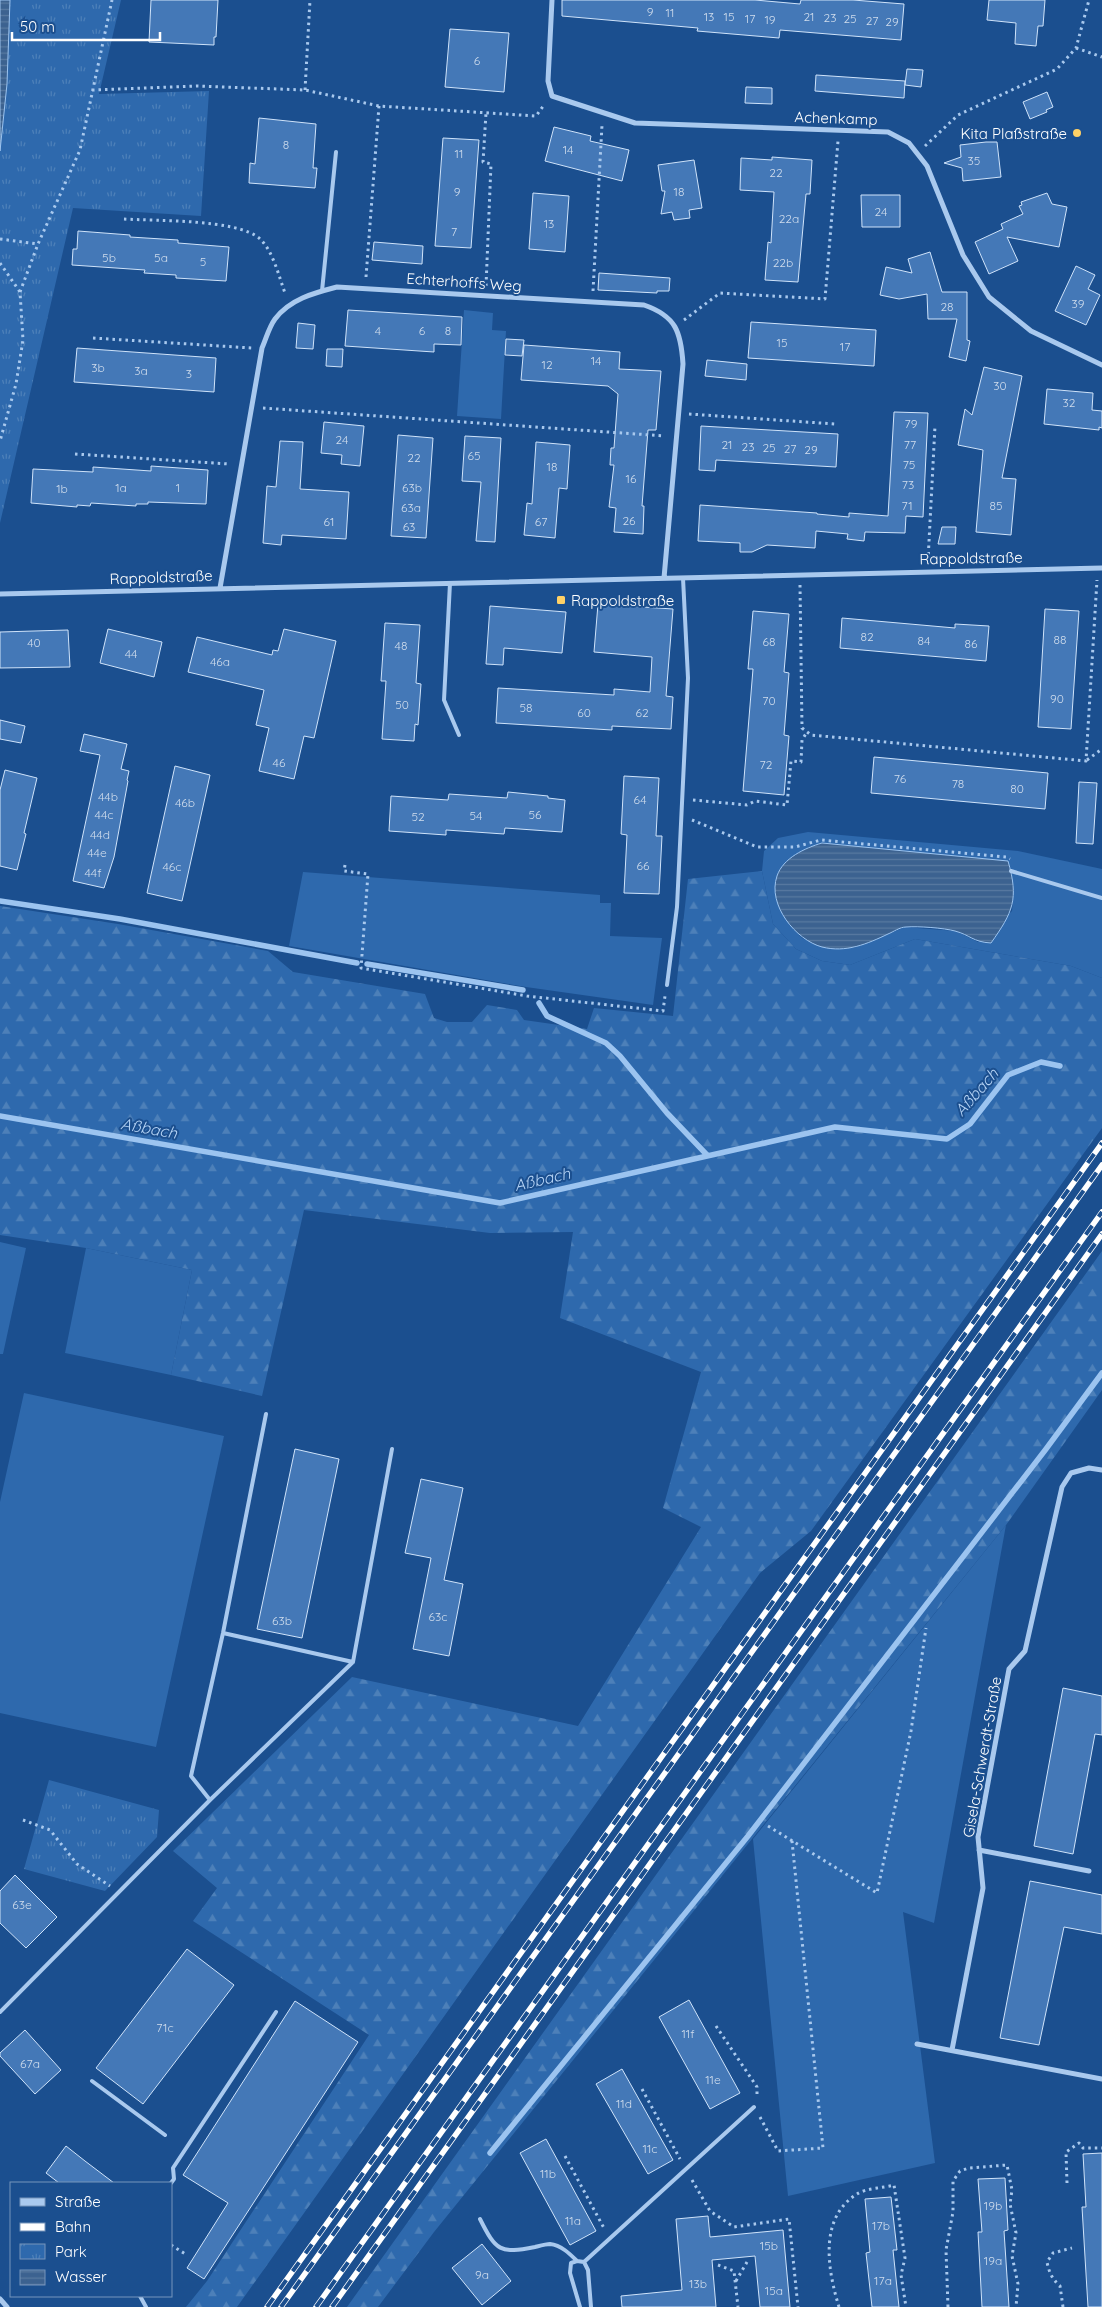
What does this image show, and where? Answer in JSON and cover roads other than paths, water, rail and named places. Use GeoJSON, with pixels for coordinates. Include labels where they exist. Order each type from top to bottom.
{"type":"FeatureCollection","features":[{"type":"Feature","properties":{"kind":"street","name":"Achenkamp"},"geometry":{"type":"LineString","coordinates":[[552,0],[548,80],[552,96],[635,123],[888,132],[909,142],[927,166],[962,255],[989,297],[1031,330],[1102,365]]}},
{"type":"Feature","properties":{"kind":"street","name":"Echterhoffs Weg"},"geometry":{"type":"LineString","coordinates":[[220,588],[262,348],[274,320],[290,304],[337,287],[644,305],[660,311],[675,326],[682,346],[683,364],[664,578]]}},
{"type":"Feature","properties":{"kind":"street","name":"Rappoldstraße"},"geometry":{"type":"LineString","coordinates":[[0,594],[1100,568]]}},
{"type":"Feature","properties":{"kind":"street","name":"Gisela-Schwerdt-Straße"},"geometry":{"type":"LineString","coordinates":[[952,2050],[984,1888],[978,1837],[1009,1669],[1025,1651],[1062,1486],[1071,1472],[1089,1468],[1102,1470]]}},
{"type":"Feature","properties":{"kind":"street","name":"Gisela-Schwerdt-Straße"},"geometry":{"type":"LineString","coordinates":[[979,1850],[1090,1871]]}},
{"type":"Feature","properties":{"kind":"street"},"geometry":{"type":"LineString","coordinates":[[917,2044],[1102,2080]]}},
{"type":"Feature","properties":{"kind":"street"},"geometry":{"type":"LineString","coordinates":[[0,2299],[7,2307]]}},
{"type":"Feature","properties":{"kind":"lane"},"geometry":{"type":"LineString","coordinates":[[322,291],[336,152]]}},
{"type":"Feature","properties":{"kind":"lane"},"geometry":{"type":"LineString","coordinates":[[667,985],[677,907],[688,678],[684,578]]}},
{"type":"Feature","properties":{"kind":"lane"},"geometry":{"type":"LineString","coordinates":[[450,583],[444,700],[459,735]]}},
{"type":"Feature","properties":{"kind":"lane"},"geometry":{"type":"LineString","coordinates":[[1011,872],[1102,898]]}},
{"type":"Feature","properties":{"kind":"lane"},"geometry":{"type":"LineString","coordinates":[[210,1800],[191,1776],[223,1633],[266,1414]]}},
{"type":"Feature","properties":{"kind":"lane"},"geometry":{"type":"LineString","coordinates":[[0,2012],[210,1800],[353,1662],[392,1449]]}},
{"type":"Feature","properties":{"kind":"lane"},"geometry":{"type":"LineString","coordinates":[[223,1633],[353,1662]]}},
{"type":"Feature","properties":{"kind":"lane"},"geometry":{"type":"LineString","coordinates":[[172,2182],[174,2179],[173,2168],[276,2012]]}},
{"type":"Feature","properties":{"kind":"lane"},"geometry":{"type":"LineString","coordinates":[[92,2081],[165,2134]]}},
{"type":"Feature","properties":{"kind":"lane"},"geometry":{"type":"LineString","coordinates":[[584,2262],[754,2108]]}},
{"type":"Feature","properties":{"kind":"lane"},"geometry":{"type":"LineString","coordinates":[[480,2219],[489,2236],[505,2251],[550,2244],[563,2249],[577,2261]]}},
{"type":"Feature","properties":{"kind":"lane"},"geometry":{"type":"LineString","coordinates":[[580,2307],[570,2273],[571,2263],[577,2261],[584,2262]]}},
{"type":"Feature","properties":{"kind":"lane"},"geometry":{"type":"LineString","coordinates":[[584,2262],[588,2270],[590,2307]]}},
{"type":"Feature","properties":{"kind":"water"},"geometry":{"type":"Polygon","coordinates":[[[0,0],[10,0],[7,84],[0,151],[0,0]]]}},
{"type":"Feature","properties":{"kind":"water"},"geometry":{"type":"Polygon","coordinates":[[[822,843],[1008,861],[1013,885],[1012,905],[991,943],[950,930],[911,927],[901,928],[872,941],[848,948],[831,949],[822,947],[803,937],[786,920],[776,898],[775,887],[780,870],[789,859],[802,851],[822,843]]]}},
{"type":"Feature","properties":{"kind":"waterway"},"geometry":{"type":"LineString","coordinates":[[0,901],[120,919],[357,963]]}},
{"type":"Feature","properties":{"kind":"waterway"},"geometry":{"type":"LineString","coordinates":[[367,964],[523,990]]}},
{"type":"Feature","properties":{"kind":"waterway"},"geometry":{"type":"LineString","coordinates":[[539,1003],[547,1016],[606,1043],[620,1056],[667,1113],[707,1155]]}},
{"type":"Feature","properties":{"kind":"waterway","name":"Aßbach"},"geometry":{"type":"LineString","coordinates":[[0,1116],[500,1203],[835,1127],[947,1139],[970,1124],[1008,1075],[1041,1062],[1060,1066]]}},
{"type":"Feature","properties":{"kind":"waterway"},"geometry":{"type":"LineString","coordinates":[[490,2153],[748,1836],[1046,1449],[1102,1373]]}},
{"type":"Feature","properties":{"kind":"railway"},"geometry":{"type":"LineString","coordinates":[[267,2307],[1102,1143]]}},
{"type":"Feature","properties":{"kind":"railway"},"geometry":{"type":"LineString","coordinates":[[281,2307],[1102,1165]]}},
{"type":"Feature","properties":{"kind":"railway"},"geometry":{"type":"LineString","coordinates":[[316,2307],[1102,1212]]}},
{"type":"Feature","properties":{"kind":"railway"},"geometry":{"type":"LineString","coordinates":[[332,2307],[1102,1234]]}},
{"type":"Feature","properties":{"kind":"place","name":"Kita Plaßstraße"},"geometry":{"type":"Point","coordinates":[1077,133]}},
{"type":"Feature","properties":{"kind":"place","name":"Rappoldstraße"},"geometry":{"type":"Point","coordinates":[561,600]}}]}
